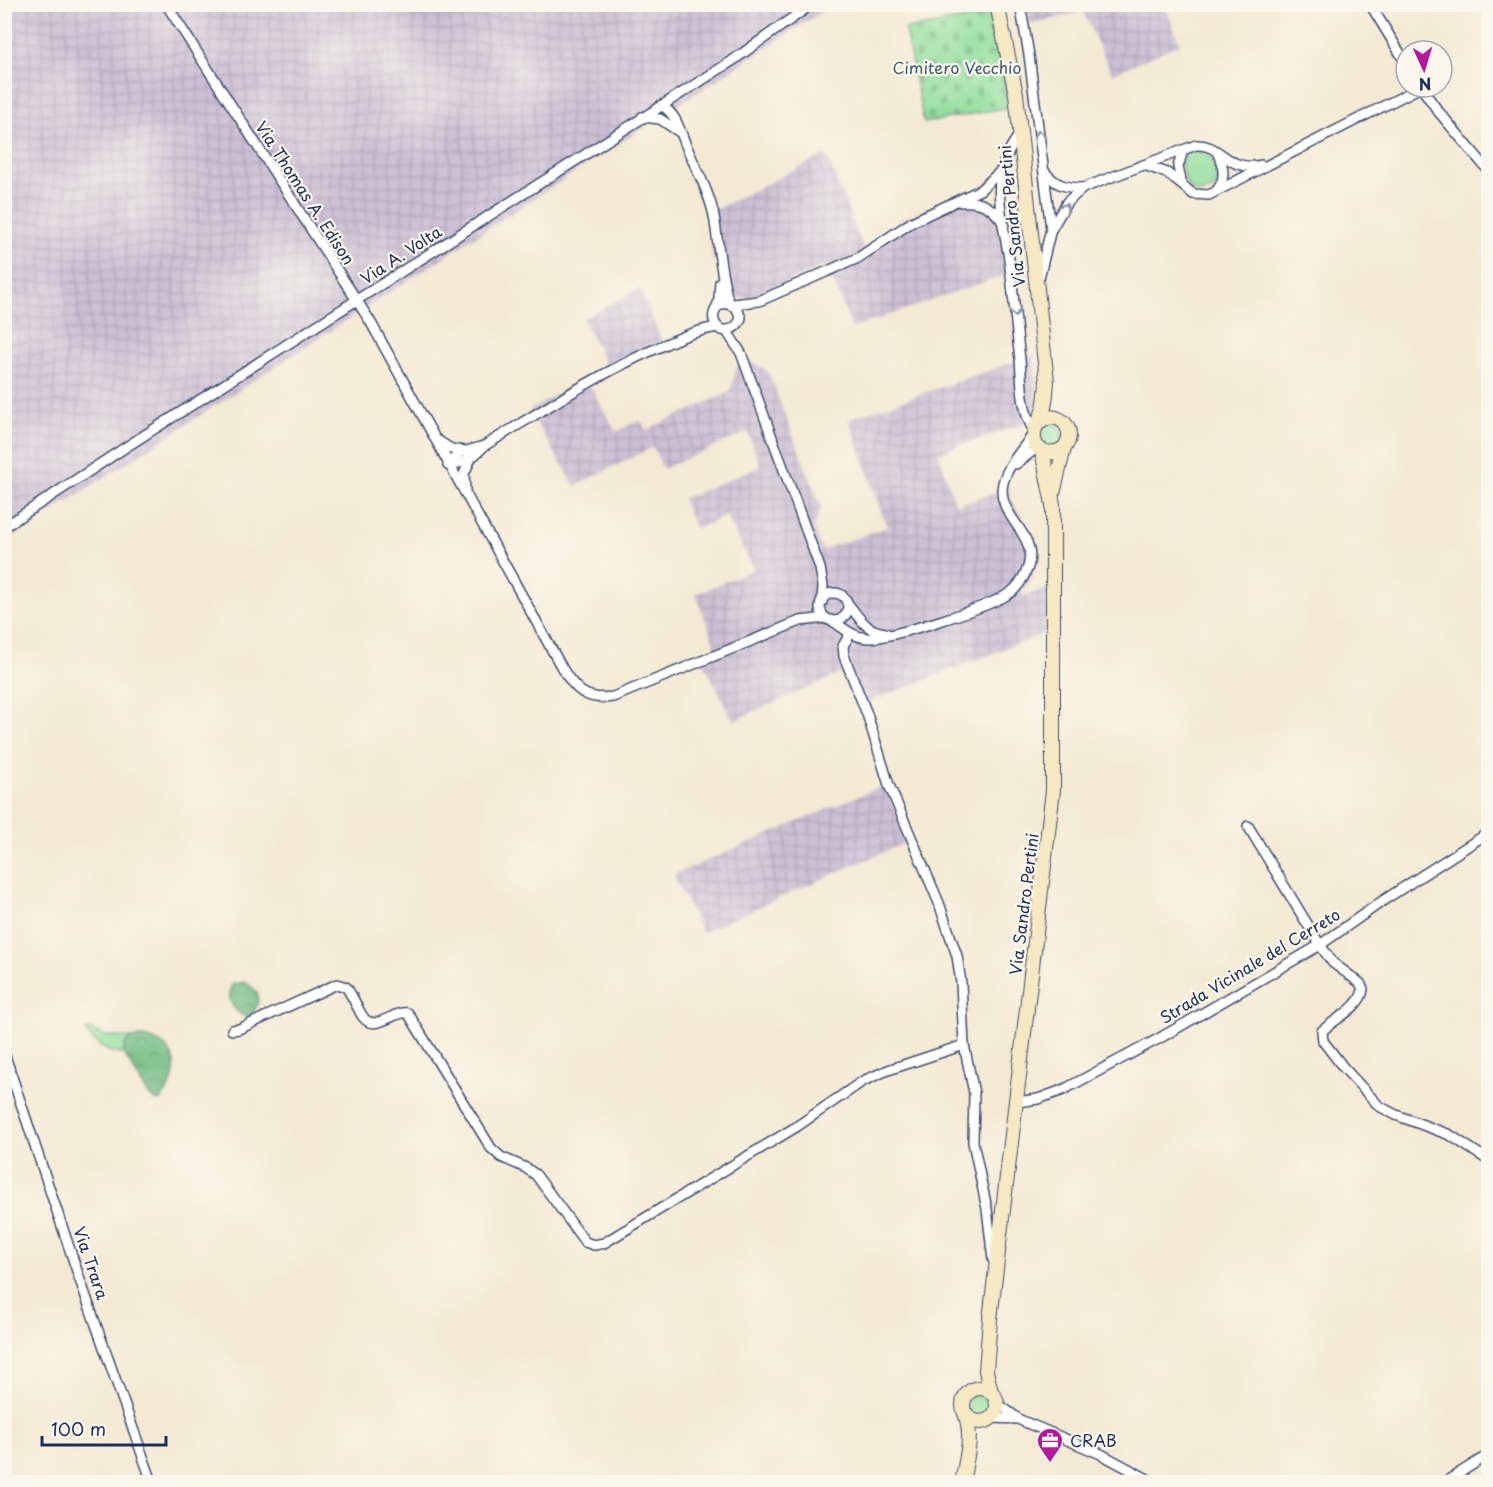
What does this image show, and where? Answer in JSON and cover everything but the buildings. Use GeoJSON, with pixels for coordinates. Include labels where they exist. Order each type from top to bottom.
{"type":"FeatureCollection","features":[{"type":"Feature","properties":{"kind":"main road","name":"Via Sandro Pertini"},"geometry":{"type":"LineString","coordinates":[[969,1482],[975,1446],[995,1412],[994,1398],[986,1371],[986,1359],[1053,796],[1052,498],[1040,449],[1035,442],[1035,429],[1045,403],[1047,382],[1016,94],[998,4]]}},
{"type":"Feature","properties":{"kind":"main road"},"geometry":{"type":"LineString","coordinates":[[1047,382],[1062,421],[1070,434],[1064,448],[1052,498]]}},
{"type":"Feature","properties":{"kind":"main road"},"geometry":{"type":"LineString","coordinates":[[1035,429],[1049,417],[1062,421]]}},
{"type":"Feature","properties":{"kind":"main road"},"geometry":{"type":"LineString","coordinates":[[1040,449],[1054,453],[1064,448]]}},
{"type":"Feature","properties":{"kind":"main road","name":"Via Sandro Pertini"},"geometry":{"type":"LineString","coordinates":[[962,1482],[969,1447],[969,1431],[963,1402],[983,1371],[986,1359]]}},
{"type":"Feature","properties":{"kind":"main road"},"geometry":{"type":"LineString","coordinates":[[972,1389],[982,1388],[994,1398]]}},
{"type":"Feature","properties":{"kind":"main road"},"geometry":{"type":"LineString","coordinates":[[966,1416],[976,1422],[990,1419]]}},
{"type":"Feature","properties":{"kind":"street","name":"Via Thomas A. Edison"},"geometry":{"type":"LineString","coordinates":[[166,4],[357,301],[568,679],[576,689],[588,695],[604,698],[618,695],[800,621]]}},
{"type":"Feature","properties":{"kind":"street"},"geometry":{"type":"LineString","coordinates":[[793,18],[800,4]]}},
{"type":"Feature","properties":{"kind":"street","name":"Via A. Volta"},"geometry":{"type":"LineString","coordinates":[[4,527],[762,41],[812,4]]}},
{"type":"Feature","properties":{"kind":"street"},"geometry":{"type":"LineString","coordinates":[[1020,4],[1029,55],[1051,229]]}},
{"type":"Feature","properties":{"kind":"street"},"geometry":{"type":"LineString","coordinates":[[1370,4],[1394,43]]}},
{"type":"Feature","properties":{"kind":"street"},"geometry":{"type":"LineString","coordinates":[[672,121],[680,93]]}},
{"type":"Feature","properties":{"kind":"street"},"geometry":{"type":"LineString","coordinates":[[1144,165],[1167,173],[1197,195],[1213,194],[1397,99]]}},
{"type":"Feature","properties":{"kind":"street"},"geometry":{"type":"LineString","coordinates":[[1430,99],[1488,170]]}},
{"type":"Feature","properties":{"kind":"street"},"geometry":{"type":"LineString","coordinates":[[661,105],[667,108],[672,121],[681,133],[701,179],[713,215],[720,270],[731,304],[739,310],[741,353],[820,568],[823,586],[822,613],[850,634],[870,638],[898,634],[992,602],[1018,586],[1028,566],[1029,551],[1026,537],[1008,514],[1003,502],[1002,486],[1007,472],[1035,429],[1027,417],[1023,395],[1000,195],[1002,170],[1020,134]]}},
{"type":"Feature","properties":{"kind":"street"},"geometry":{"type":"LineString","coordinates":[[642,117],[672,121]]}},
{"type":"Feature","properties":{"kind":"street"},"geometry":{"type":"LineString","coordinates":[[1044,171],[1057,184],[1070,188],[1083,188],[1202,144],[1210,146],[1218,154],[1237,164],[1256,166],[1272,162]]}},
{"type":"Feature","properties":{"kind":"street"},"geometry":{"type":"LineString","coordinates":[[1183,150],[1178,167],[1183,186]]}},
{"type":"Feature","properties":{"kind":"street"},"geometry":{"type":"LineString","coordinates":[[1213,194],[1219,188],[1223,178],[1223,165],[1218,154]]}},
{"type":"Feature","properties":{"kind":"street"},"geometry":{"type":"LineString","coordinates":[[691,333],[716,310],[731,304],[759,301],[858,258],[912,222],[983,188],[1002,170]]}},
{"type":"Feature","properties":{"kind":"street"},"geometry":{"type":"LineString","coordinates":[[1036,295],[1051,229],[1065,206],[1083,188]]}},
{"type":"Feature","properties":{"kind":"street"},"geometry":{"type":"LineString","coordinates":[[950,205],[970,201],[982,203],[993,210],[1005,225]]}},
{"type":"Feature","properties":{"kind":"street"},"geometry":{"type":"LineString","coordinates":[[720,270],[714,320],[741,353]]}},
{"type":"Feature","properties":{"kind":"street"},"geometry":{"type":"LineString","coordinates":[[448,465],[464,462],[468,455],[627,362],[691,333],[722,329],[739,322],[759,301]]}},
{"type":"Feature","properties":{"kind":"street"},"geometry":{"type":"LineString","coordinates":[[430,432],[445,446],[468,455]]}},
{"type":"Feature","properties":{"kind":"street"},"geometry":{"type":"LineString","coordinates":[[1007,472],[1040,449]]}},
{"type":"Feature","properties":{"kind":"street"},"geometry":{"type":"LineString","coordinates":[[468,455],[463,482],[468,498]]}},
{"type":"Feature","properties":{"kind":"street"},"geometry":{"type":"LineString","coordinates":[[820,568],[866,627],[877,632],[898,634]]}},
{"type":"Feature","properties":{"kind":"street"},"geometry":{"type":"LineString","coordinates":[[800,621],[827,596],[838,594]]}},
{"type":"Feature","properties":{"kind":"street"},"geometry":{"type":"LineString","coordinates":[[800,621],[840,620],[844,617],[848,604]]}},
{"type":"Feature","properties":{"kind":"street"},"geometry":{"type":"LineString","coordinates":[[850,634],[843,646],[843,654],[867,714],[887,781],[956,949],[962,983],[964,1045],[974,1089],[973,1142],[987,1209],[995,1271]]}},
{"type":"Feature","properties":{"kind":"street"},"geometry":{"type":"LineString","coordinates":[[1248,826],[1320,945],[1331,960],[1360,983],[1363,989],[1361,997],[1350,1009],[1322,1031],[1323,1041],[1370,1098],[1383,1108],[1450,1134],[1488,1160]]}},
{"type":"Feature","properties":{"kind":"street","name":"Strada Vicinale del Cerreto"},"geometry":{"type":"LineString","coordinates":[[1017,1102],[1043,1097],[1083,1080],[1320,945],[1488,833]]}},
{"type":"Feature","properties":{"kind":"street"},"geometry":{"type":"LineString","coordinates":[[231,1030],[240,1029],[337,984],[346,987],[364,1017],[370,1022],[381,1022],[399,1012],[408,1013],[491,1148],[501,1157],[534,1173],[582,1240],[594,1245],[604,1243],[796,1127],[863,1081],[896,1067],[964,1045]]}},
{"type":"Feature","properties":{"kind":"street","name":"Via Trara"},"geometry":{"type":"LineString","coordinates":[[4,1053],[80,1280],[152,1482]]}},
{"type":"Feature","properties":{"kind":"street"},"geometry":{"type":"LineString","coordinates":[[994,1398],[1020,1420],[1101,1454],[1153,1482]]}},
{"type":"Feature","properties":{"kind":"street"},"geometry":{"type":"LineString","coordinates":[[990,1419],[1020,1420]]}},
{"type":"Feature","properties":{"kind":"street"},"geometry":{"type":"LineString","coordinates":[[1445,1482],[1488,1455]]}},
{"type":"Feature","properties":{"kind":"shaded area"},"geometry":{"type":"Polygon","coordinates":[[[5,5],[832,5],[5,542],[5,5]]]}},
{"type":"Feature","properties":{"kind":"shaded area"},"geometry":{"type":"Polygon","coordinates":[[[1026,5],[1165,5],[1180,44],[1112,74],[1083,12],[1029,24],[1026,5]]]}},
{"type":"Feature","properties":{"kind":"shaded area"},"geometry":{"type":"Polygon","coordinates":[[[826,154],[863,248],[903,219],[966,191],[985,200],[1000,226],[1005,275],[852,328],[827,265],[746,299],[735,296],[726,260],[713,261],[708,213],[826,154]]]}},
{"type":"Feature","properties":{"kind":"shaded area"},"geometry":{"type":"Polygon","coordinates":[[[639,289],[662,341],[606,365],[583,319],[639,289]]]}},
{"type":"Feature","properties":{"kind":"shaded area"},"geometry":{"type":"Polygon","coordinates":[[[1034,355],[1037,403],[1033,420],[938,453],[956,505],[1010,488],[1010,498],[1031,532],[1035,543],[1035,569],[1022,590],[1023,596],[1049,588],[1050,631],[858,706],[842,673],[733,721],[700,655],[716,648],[696,594],[754,569],[726,516],[696,529],[682,499],[760,466],[748,432],[663,469],[653,447],[575,486],[529,411],[585,377],[616,432],[640,420],[646,430],[730,392],[737,366],[749,361],[768,371],[821,507],[814,527],[822,550],[887,527],[849,419],[1034,355]]]}},
{"type":"Feature","properties":{"kind":"shaded area"},"geometry":{"type":"Polygon","coordinates":[[[884,785],[909,841],[702,932],[673,875],[884,785]]]}},
{"type":"Feature","properties":{"kind":"green space","name":"Cimitero Vecchio"},"geometry":{"type":"Polygon","coordinates":[[[990,15],[1009,107],[924,123],[905,29],[990,15]]]}},
{"type":"Feature","properties":{"kind":"green space"},"geometry":{"type":"Polygon","coordinates":[[[1194,150],[1204,153],[1216,165],[1219,176],[1213,190],[1197,193],[1187,186],[1181,164],[1187,153],[1194,150]]]}},
{"type":"Feature","properties":{"kind":"green space"},"geometry":{"type":"Polygon","coordinates":[[[1054,423],[1063,431],[1062,443],[1051,448],[1041,442],[1040,430],[1046,424],[1054,423]]]}},
{"type":"Feature","properties":{"kind":"green space"},"geometry":{"type":"Polygon","coordinates":[[[244,982],[255,990],[258,998],[250,1019],[236,1010],[230,996],[232,985],[244,982]]]}},
{"type":"Feature","properties":{"kind":"green space"},"geometry":{"type":"Polygon","coordinates":[[[89,1029],[106,1036],[132,1038],[125,1043],[124,1054],[118,1054],[97,1044],[86,1031],[89,1029]]]}},
{"type":"Feature","properties":{"kind":"green space"},"geometry":{"type":"Polygon","coordinates":[[[143,1037],[164,1046],[174,1062],[172,1081],[159,1101],[149,1095],[124,1054],[125,1043],[132,1038],[143,1037]]]}},
{"type":"Feature","properties":{"kind":"green space"},"geometry":{"type":"Polygon","coordinates":[[[980,1392],[989,1396],[993,1405],[989,1414],[980,1418],[971,1414],[967,1405],[971,1396],[980,1392]]]}},
{"type":"Feature","properties":{"kind":"place","name":"CRAB"},"geometry":{"type":"Point","coordinates":[1050,1464]}}]}
